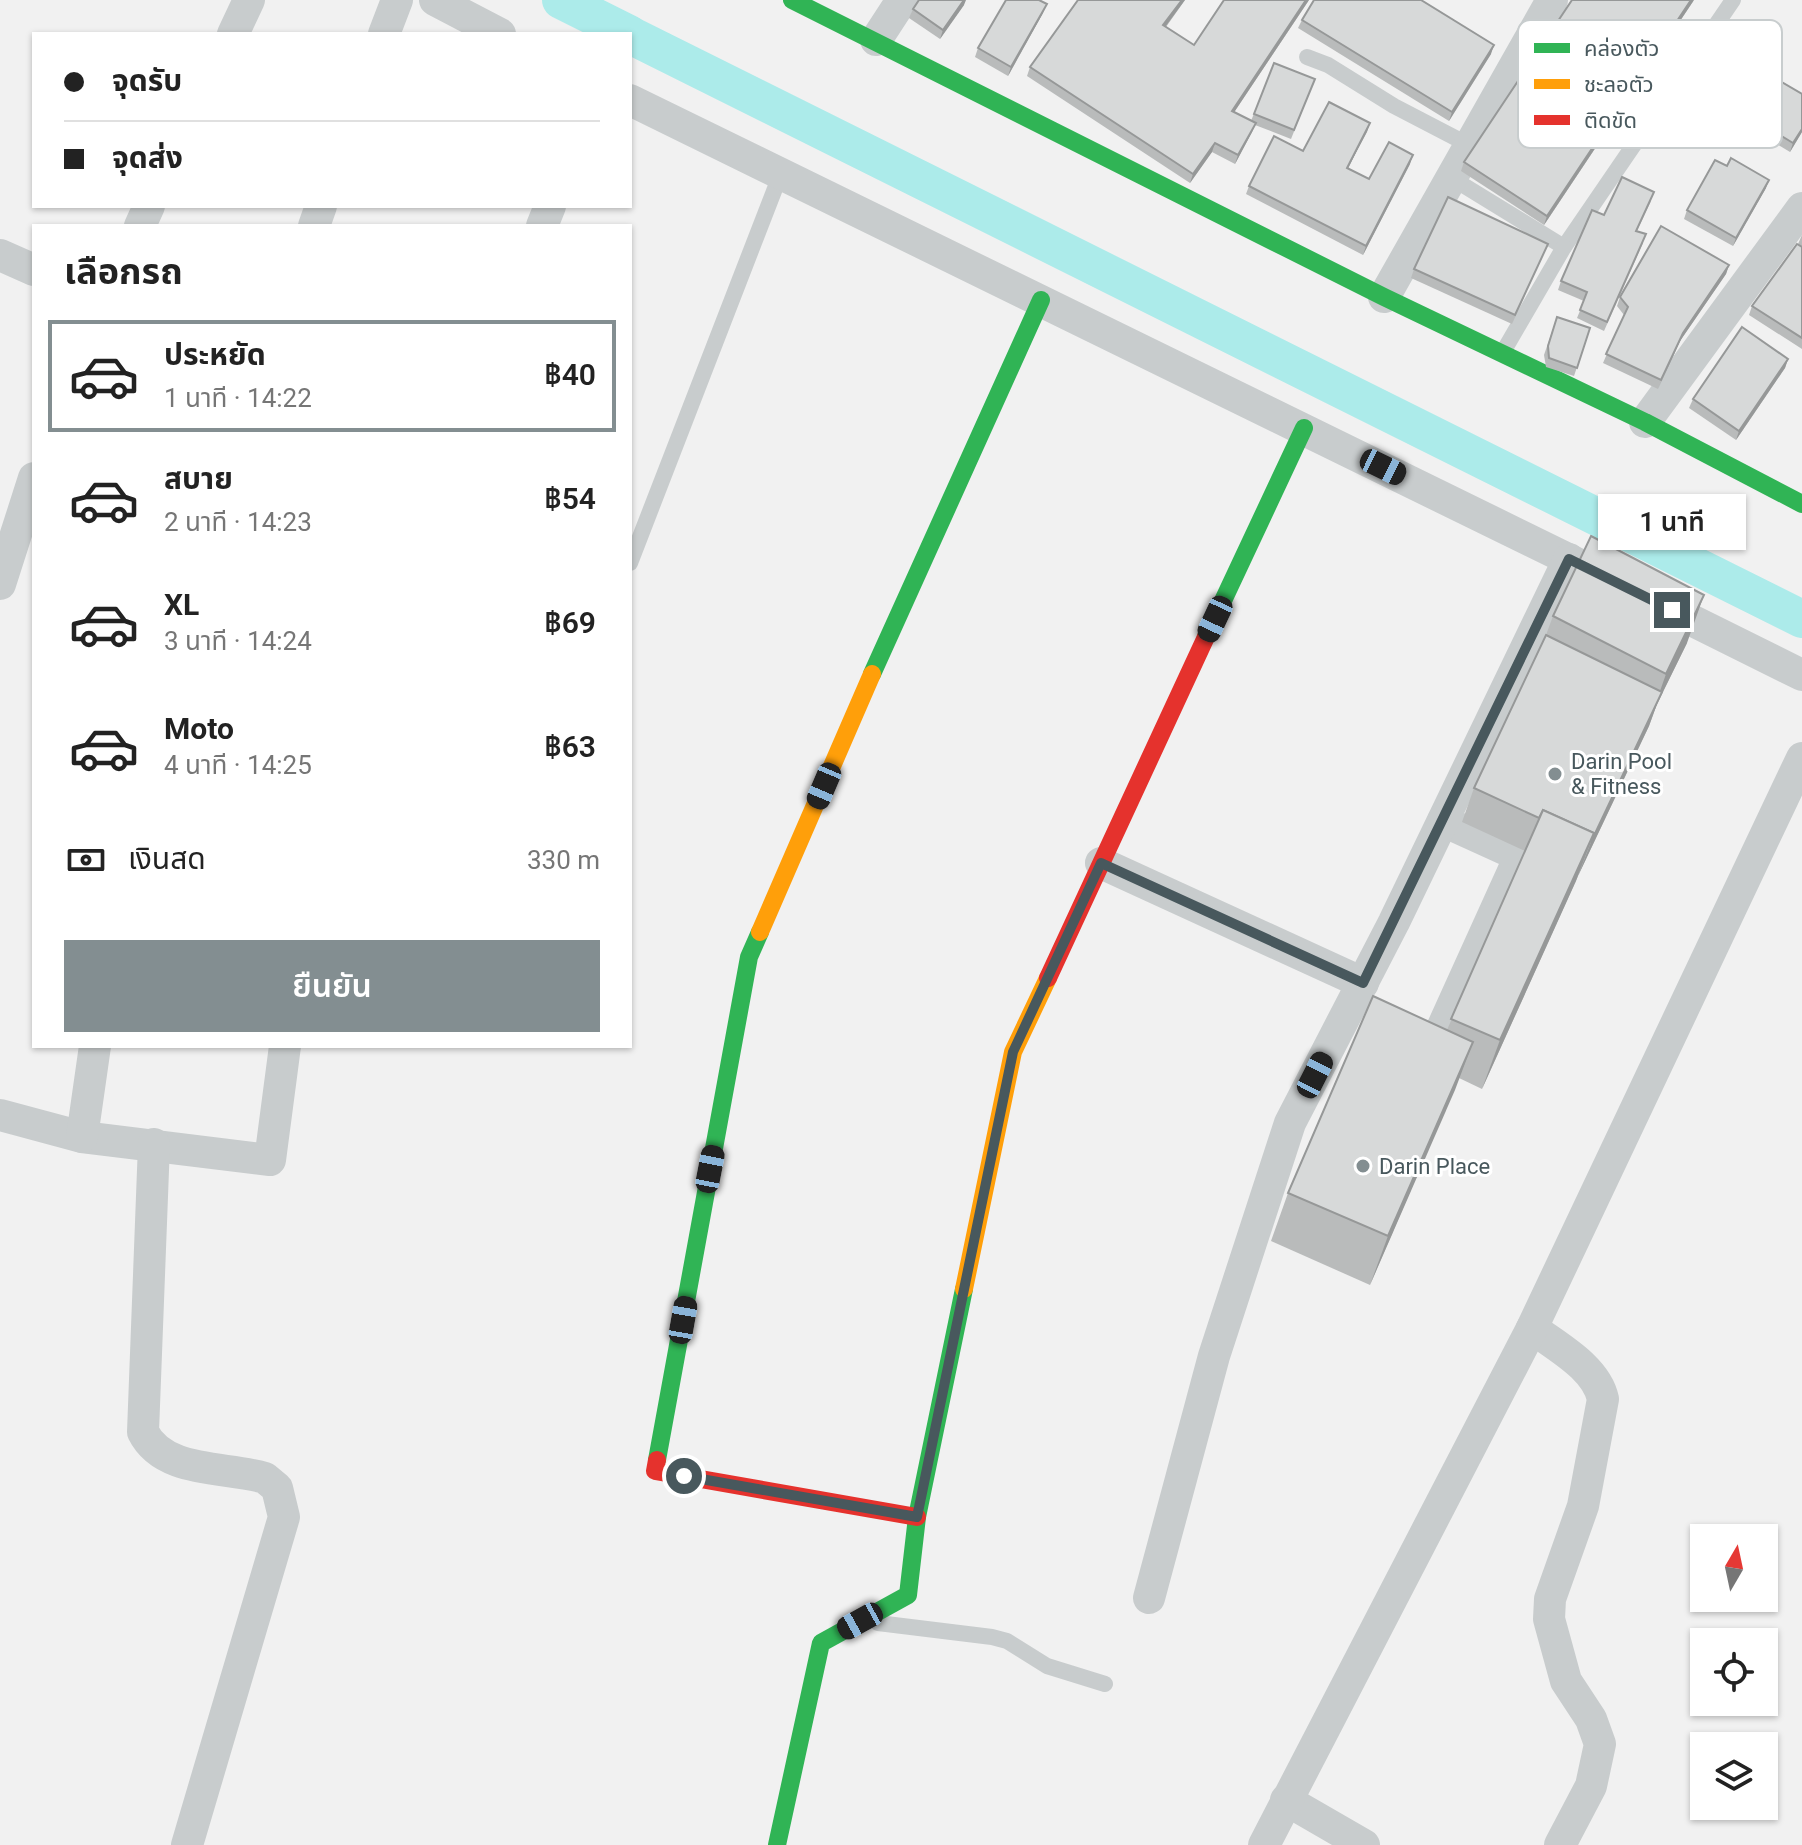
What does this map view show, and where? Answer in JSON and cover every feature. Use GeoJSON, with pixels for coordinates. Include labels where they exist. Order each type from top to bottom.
{"type":"FeatureCollection","features":[{"type":"Feature","properties":{"kind":"street"},"geometry":{"type":"LineString","coordinates":[[234,32],[249,0]]}},
{"type":"Feature","properties":{"kind":"street"},"geometry":{"type":"LineString","coordinates":[[385,32],[397,0]]}},
{"type":"Feature","properties":{"kind":"street"},"geometry":{"type":"LineString","coordinates":[[435,0],[496,32]]}},
{"type":"Feature","properties":{"kind":"street"},"geometry":{"type":"LineString","coordinates":[[792,0],[1384,297],[1645,422],[1802,504]]}},
{"type":"Feature","properties":{"kind":"street"},"geometry":{"type":"LineString","coordinates":[[876,40],[902,0]]}},
{"type":"Feature","properties":{"kind":"street"},"geometry":{"type":"LineString","coordinates":[[1541,20],[1552,0]]}},
{"type":"Feature","properties":{"kind":"street"},"geometry":{"type":"LineString","coordinates":[[1384,297],[1518,59]]}},
{"type":"Feature","properties":{"kind":"street"},"geometry":{"type":"LineString","coordinates":[[632,101],[1802,675]]}},
{"type":"Feature","properties":{"kind":"street"},"geometry":{"type":"LineString","coordinates":[[1645,422],[1802,208]]}},
{"type":"Feature","properties":{"kind":"street"},"geometry":{"type":"LineString","coordinates":[[0,255],[32,269]]}},
{"type":"Feature","properties":{"kind":"street"},"geometry":{"type":"LineString","coordinates":[[917,1517],[655,1471],[749,957],[935,530],[1041,300]]}},
{"type":"Feature","properties":{"kind":"street"},"geometry":{"type":"LineString","coordinates":[[777,1845],[821,1643],[908,1595],[917,1517],[1013,1052],[1304,428]]}},
{"type":"Feature","properties":{"kind":"street"},"geometry":{"type":"LineString","coordinates":[[0,584],[10,509],[32,481]]}},
{"type":"Feature","properties":{"kind":"street"},"geometry":{"type":"LineString","coordinates":[[1149,1598],[1214,1356],[1290,1123],[1368,1040],[1363,983],[1569,559]]}},
{"type":"Feature","properties":{"kind":"street"},"geometry":{"type":"LineString","coordinates":[[1264,1845],[1532,1328],[1802,758]]}},
{"type":"Feature","properties":{"kind":"street"},"geometry":{"type":"LineString","coordinates":[[1368,1040],[1425,1066],[1520,856],[1443,821]]}},
{"type":"Feature","properties":{"kind":"street"},"geometry":{"type":"LineString","coordinates":[[1101,863],[1363,983]]}},
{"type":"Feature","properties":{"kind":"street"},"geometry":{"type":"LineString","coordinates":[[82,1137],[95,1048]]}},
{"type":"Feature","properties":{"kind":"street"},"geometry":{"type":"LineString","coordinates":[[0,1115],[82,1137],[270,1160],[285,1048]]}},
{"type":"Feature","properties":{"kind":"street"},"geometry":{"type":"LineString","coordinates":[[154,1144],[143,1432],[149,1444],[168,1459],[265,1478],[277,1488],[284,1517],[187,1845]]}},
{"type":"Feature","properties":{"kind":"street"},"geometry":{"type":"LineString","coordinates":[[1532,1328],[1583,1367],[1600,1385],[1603,1399],[1583,1506],[1550,1599],[1549,1619],[1566,1681],[1591,1719],[1600,1744],[1591,1786],[1560,1845]]}},
{"type":"Feature","properties":{"kind":"street"},"geometry":{"type":"LineString","coordinates":[[1286,1800],[1364,1845]]}},
{"type":"Feature","properties":{"kind":"lane"},"geometry":{"type":"LineString","coordinates":[[1719,20],[1733,0]]}},
{"type":"Feature","properties":{"kind":"lane"},"geometry":{"type":"LineString","coordinates":[[1307,57],[1328,65],[1469,145]]}},
{"type":"Feature","properties":{"kind":"lane"},"geometry":{"type":"LineString","coordinates":[[1502,354],[1564,247],[1632,148]]}},
{"type":"Feature","properties":{"kind":"lane"},"geometry":{"type":"LineString","coordinates":[[632,558],[781,173]]}},
{"type":"Feature","properties":{"kind":"lane"},"geometry":{"type":"LineString","coordinates":[[1450,177],[1564,247]]}},
{"type":"Feature","properties":{"kind":"lane"},"geometry":{"type":"LineString","coordinates":[[860,1621],[992,1637],[1007,1641],[1047,1666],[1105,1684]]}},
{"type":"Feature","properties":{"kind":"building"},"geometry":{"type":"Polygon","coordinates":[[[919,0],[964,0],[943,30],[913,9],[919,0]]]}},
{"type":"Feature","properties":{"kind":"building"},"geometry":{"type":"Polygon","coordinates":[[[1006,0],[1039,0],[1047,4],[1011,67],[978,48],[1006,0]]]}},
{"type":"Feature","properties":{"kind":"building"},"geometry":{"type":"Polygon","coordinates":[[[1078,0],[1182,0],[1163,25],[1194,45],[1224,0],[1306,0],[1232,111],[1256,123],[1238,155],[1215,143],[1193,174],[1030,67],[1078,0]]]}},
{"type":"Feature","properties":{"kind":"building"},"geometry":{"type":"Polygon","coordinates":[[[1314,0],[1421,0],[1494,45],[1452,112],[1302,20],[1314,0]]]}},
{"type":"Feature","properties":{"kind":"building"},"geometry":{"type":"Polygon","coordinates":[[[1572,0],[1691,0],[1678,20],[1559,20],[1572,0]]]}},
{"type":"Feature","properties":{"kind":"building"},"geometry":{"type":"Polygon","coordinates":[[[1274,63],[1315,79],[1294,130],[1254,114],[1274,63]]]}},
{"type":"Feature","properties":{"kind":"building"},"geometry":{"type":"Polygon","coordinates":[[[1518,81],[1518,148],[1592,148],[1547,216],[1464,162],[1518,81]]]}},
{"type":"Feature","properties":{"kind":"building"},"geometry":{"type":"Polygon","coordinates":[[[1782,82],[1802,94],[1802,129],[1793,143],[1782,136],[1782,82]]]}},
{"type":"Feature","properties":{"kind":"building"},"geometry":{"type":"Polygon","coordinates":[[[1329,102],[1370,123],[1347,168],[1369,179],[1389,142],[1413,155],[1366,246],[1249,186],[1274,136],[1303,151],[1329,102]]]}},
{"type":"Feature","properties":{"kind":"building"},"geometry":{"type":"Polygon","coordinates":[[[1731,158],[1769,180],[1736,238],[1687,210],[1715,160],[1727,166],[1731,158]]]}},
{"type":"Feature","properties":{"kind":"building"},"geometry":{"type":"Polygon","coordinates":[[[1622,177],[1654,192],[1636,231],[1646,234],[1607,322],[1580,310],[1587,292],[1561,281],[1592,210],[1604,215],[1622,177]]]}},
{"type":"Feature","properties":{"kind":"building"},"geometry":{"type":"Polygon","coordinates":[[[1448,197],[1548,244],[1515,315],[1414,269],[1448,197]]]}},
{"type":"Feature","properties":{"kind":"building"},"geometry":{"type":"Polygon","coordinates":[[[1661,226],[1729,265],[1683,333],[1661,380],[1606,354],[1628,307],[1620,297],[1661,226]]]}},
{"type":"Feature","properties":{"kind":"building"},"geometry":{"type":"Polygon","coordinates":[[[1797,244],[1802,247],[1802,338],[1752,306],[1797,244]]]}},
{"type":"Feature","properties":{"kind":"building"},"geometry":{"type":"Polygon","coordinates":[[[1557,317],[1590,328],[1577,368],[1549,358],[1548,346],[1557,317]]]}},
{"type":"Feature","properties":{"kind":"building"},"geometry":{"type":"Polygon","coordinates":[[[1742,327],[1788,359],[1739,431],[1693,399],[1742,327]]]}},
{"type":"Feature","properties":{"kind":"building"},"geometry":{"type":"Polygon","coordinates":[[[1591,536],[1704,595],[1666,674],[1553,616],[1591,536]]]}},
{"type":"Feature","properties":{"kind":"building","name":"Darin Pool & Fitness"},"geometry":{"type":"Polygon","coordinates":[[[1546,635],[1662,692],[1591,842],[1594,833],[1543,810],[1539,818],[1474,788],[1546,635]]]}},
{"type":"Feature","properties":{"kind":"building"},"geometry":{"type":"Polygon","coordinates":[[[1543,810],[1594,833],[1500,1040],[1451,1019],[1543,810]]]}},
{"type":"Feature","properties":{"kind":"building","name":"Darin Place"},"geometry":{"type":"Polygon","coordinates":[[[1373,996],[1473,1042],[1388,1236],[1288,1193],[1373,996]]]}},
{"type":"Feature","properties":{"kind":"waterway"},"geometry":{"type":"LineString","coordinates":[[561,0],[625,32]]}},
{"type":"Feature","properties":{"kind":"waterway"},"geometry":{"type":"LineString","coordinates":[[632,36],[1802,619]]}},
{"type":"Feature","properties":{"kind":"traffic: fast"},"geometry":{"type":"LineString","coordinates":[[792,0],[1384,297],[1645,422],[1802,504]]}},
{"type":"Feature","properties":{"kind":"traffic: fast"},"geometry":{"type":"LineString","coordinates":[[872,674],[1041,300]]}},
{"type":"Feature","properties":{"kind":"traffic: fast"},"geometry":{"type":"LineString","coordinates":[[1206,637],[1304,428]]}},
{"type":"Feature","properties":{"kind":"traffic: fast"},"geometry":{"type":"LineString","coordinates":[[657,1460],[749,957],[760,932]]}},
{"type":"Feature","properties":{"kind":"traffic: fast"},"geometry":{"type":"LineString","coordinates":[[777,1845],[821,1643],[908,1595],[917,1517],[964,1289]]}},
{"type":"Feature","properties":{"kind":"traffic: slow"},"geometry":{"type":"LineString","coordinates":[[760,932],[872,674]]}},
{"type":"Feature","properties":{"kind":"traffic: slow"},"geometry":{"type":"LineString","coordinates":[[964,1289],[1013,1052],[1048,978]]}},
{"type":"Feature","properties":{"kind":"traffic: jam"},"geometry":{"type":"LineString","coordinates":[[1048,978],[1206,637]]}},
{"type":"Feature","properties":{"kind":"traffic: jam"},"geometry":{"type":"LineString","coordinates":[[657,1460],[655,1471],[917,1517]]}},
{"type":"Feature","properties":{"kind":"place","name":"Darin Pool & Fitness"},"geometry":{"type":"Point","coordinates":[1555,774]}},
{"type":"Feature","properties":{"kind":"place","name":"Darin Place"},"geometry":{"type":"Point","coordinates":[1363,1166]}},
{"type":"Feature","properties":{"kind":"route"},"geometry":{"type":"LineString","coordinates":[[684,1476],[917,1517],[1013,1052],[1101,863],[1363,983],[1569,559],[1672,610]]}}]}
